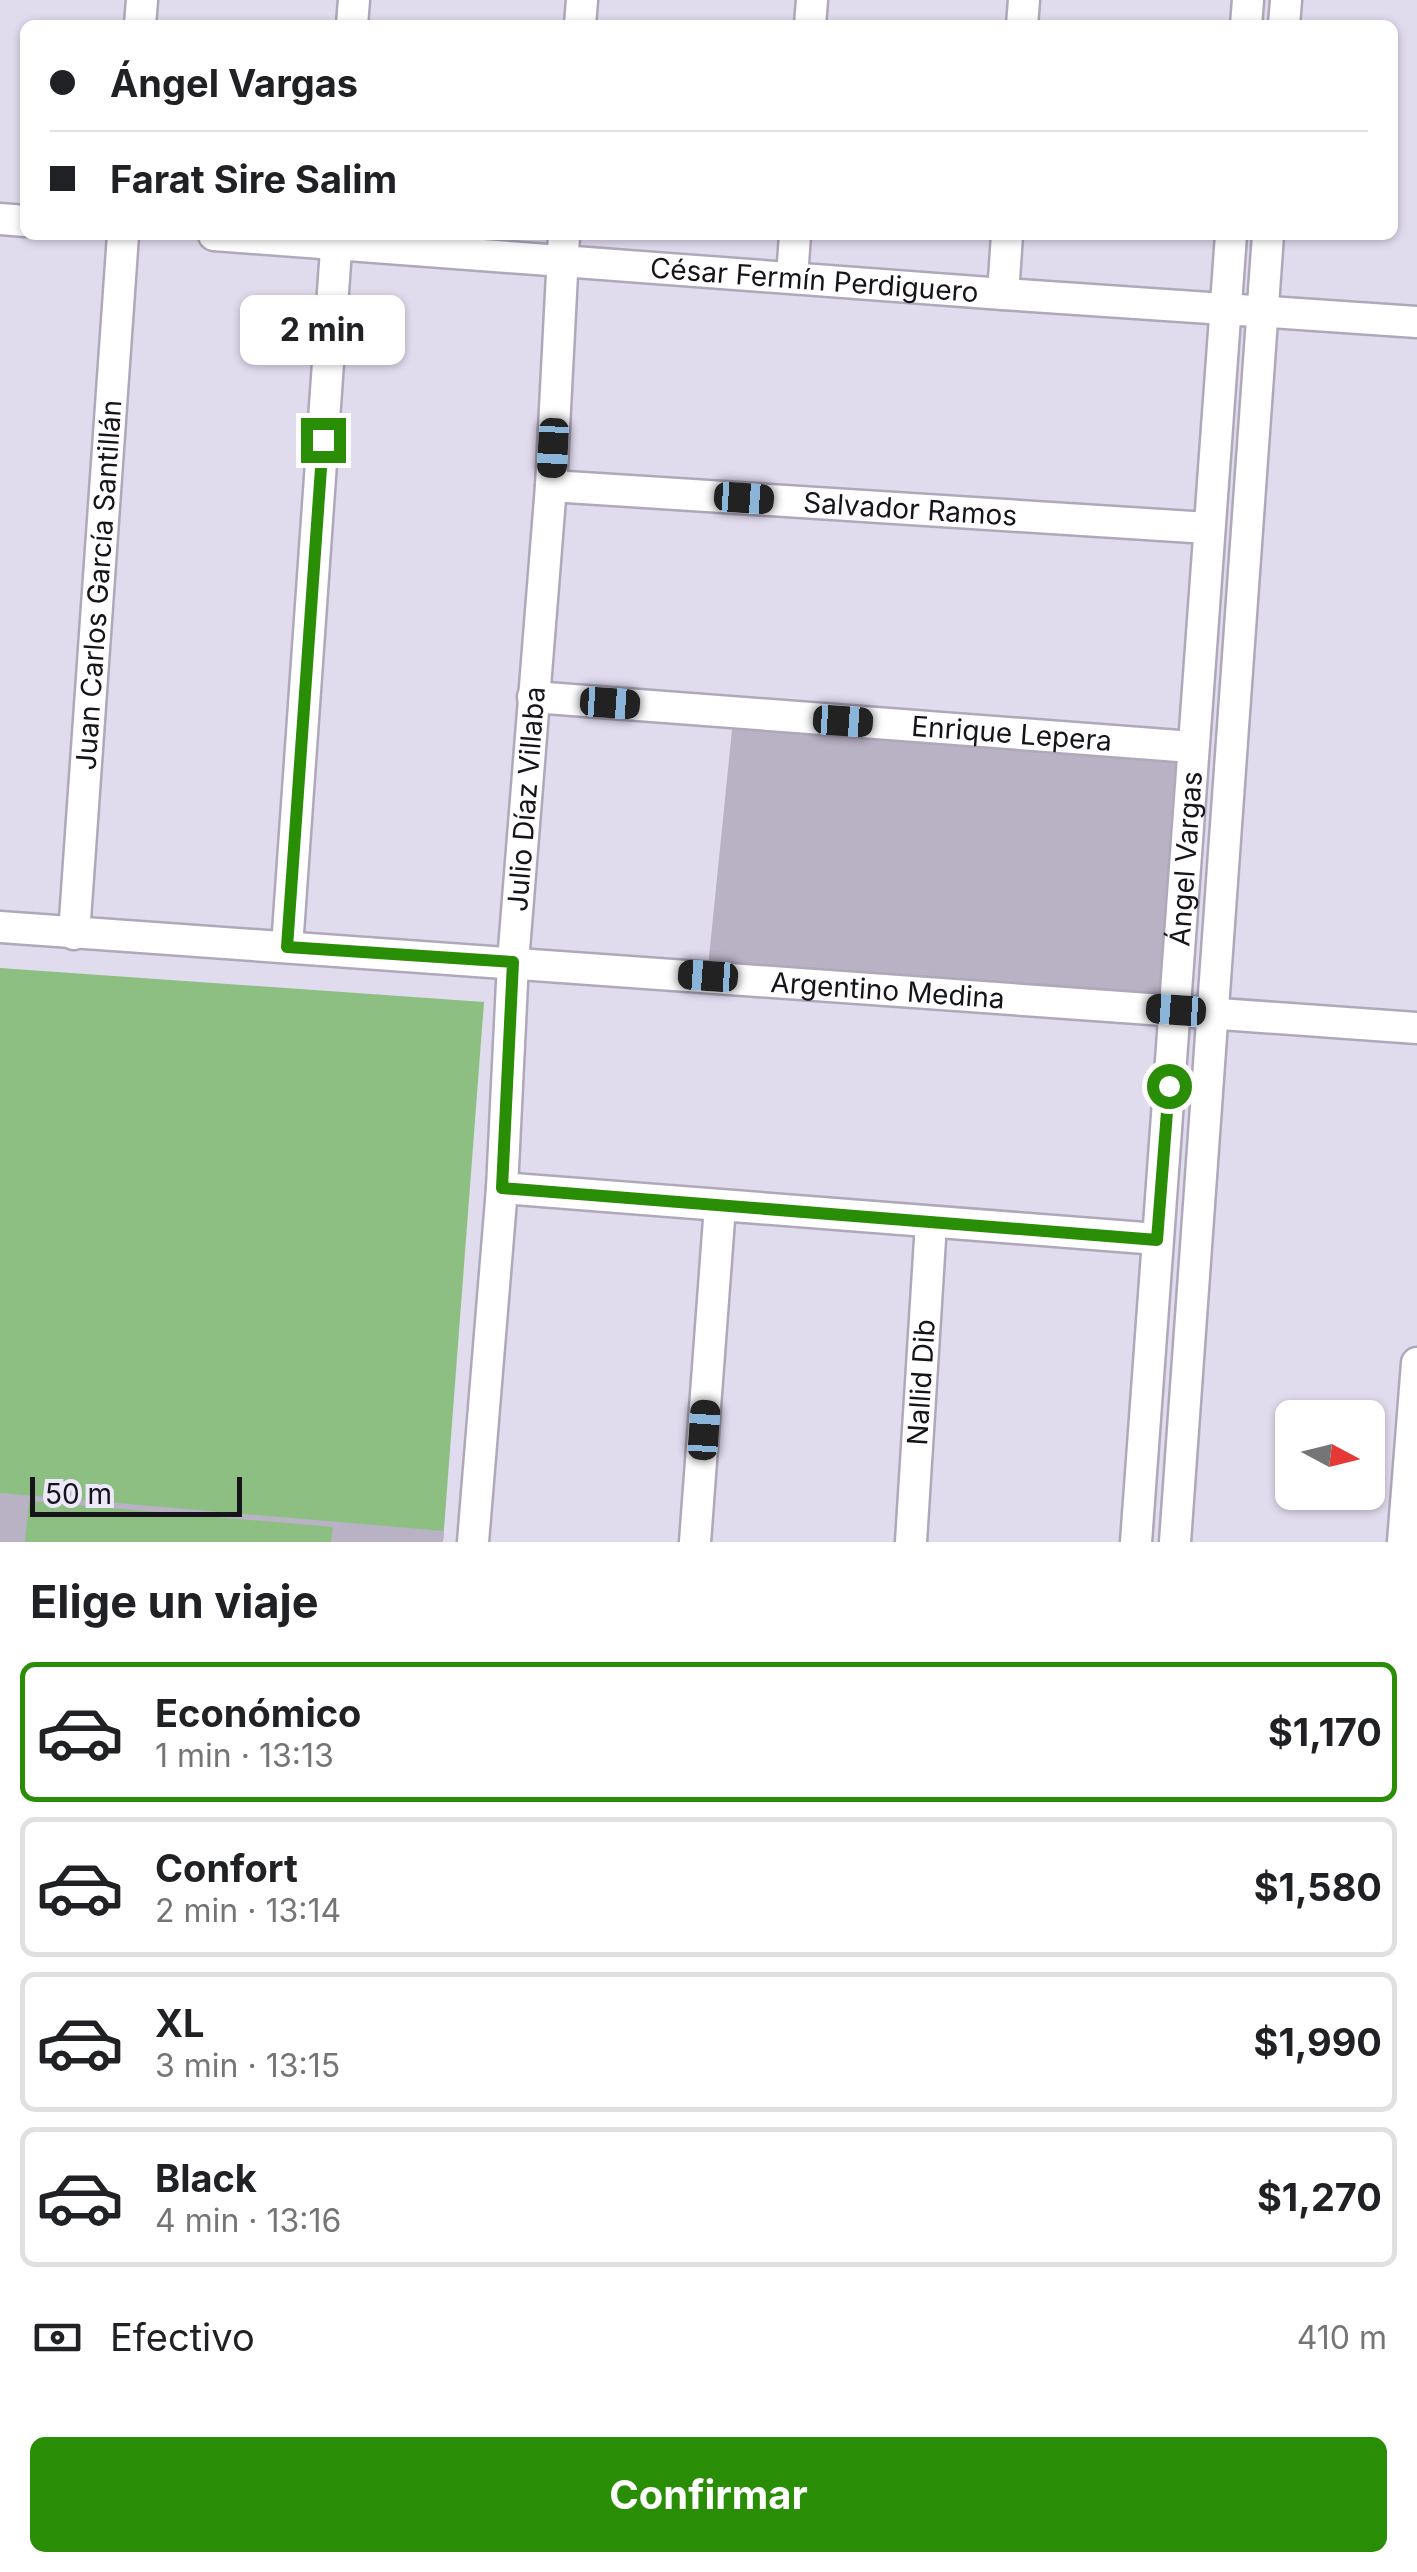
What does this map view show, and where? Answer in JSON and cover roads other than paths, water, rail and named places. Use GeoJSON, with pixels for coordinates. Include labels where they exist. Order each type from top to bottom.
{"type":"FeatureCollection","features":[{"type":"Feature","properties":{"kind":"street","name":"Juan Carlos García Santillán"},"geometry":{"type":"LineString","coordinates":[[74,934],[124,240]]}},
{"type":"Feature","properties":{"kind":"street","name":"César Fermín Perdiguero"},"geometry":{"type":"LineString","coordinates":[[337,240],[564,248],[792,277],[1417,322]]}},
{"type":"Feature","properties":{"kind":"street"},"geometry":{"type":"LineString","coordinates":[[287,947],[337,240]]}},
{"type":"Feature","properties":{"kind":"street"},"geometry":{"type":"LineString","coordinates":[[792,277],[795,240]]}},
{"type":"Feature","properties":{"kind":"street"},"geometry":{"type":"LineString","coordinates":[[1003,294],[1007,240]]}},
{"type":"Feature","properties":{"kind":"street","name":"Ángel Vargas"},"geometry":{"type":"LineString","coordinates":[[1136,1542],[1231,240]]}},
{"type":"Feature","properties":{"kind":"street","name":"Ángel Vargas"},"geometry":{"type":"LineString","coordinates":[[1175,1542],[1268,240]]}},
{"type":"Feature","properties":{"kind":"street","name":"Julio Díaz Villaba"},"geometry":{"type":"LineString","coordinates":[[474,1542],[502,1188],[513,962],[551,486],[564,248]]}},
{"type":"Feature","properties":{"kind":"street","name":"Salvador Ramos"},"geometry":{"type":"LineString","coordinates":[[551,486],[1208,528]]}},
{"type":"Feature","properties":{"kind":"street","name":"Enrique Lepera"},"geometry":{"type":"LineString","coordinates":[[533,698],[1192,747]]}},
{"type":"Feature","properties":{"kind":"street","name":"Argentino Medina"},"geometry":{"type":"LineString","coordinates":[[0,927],[1417,1028]]}},
{"type":"Feature","properties":{"kind":"street"},"geometry":{"type":"LineString","coordinates":[[502,1188],[1157,1240]]}},
{"type":"Feature","properties":{"kind":"street"},"geometry":{"type":"LineString","coordinates":[[696,1542],[720,1206]]}},
{"type":"Feature","properties":{"kind":"street","name":"Nallid Dib"},"geometry":{"type":"LineString","coordinates":[[911,1542],[931,1224]]}},
{"type":"Feature","properties":{"kind":"street"},"geometry":{"type":"LineString","coordinates":[[1403,1542],[1417,1363]]}}]}
